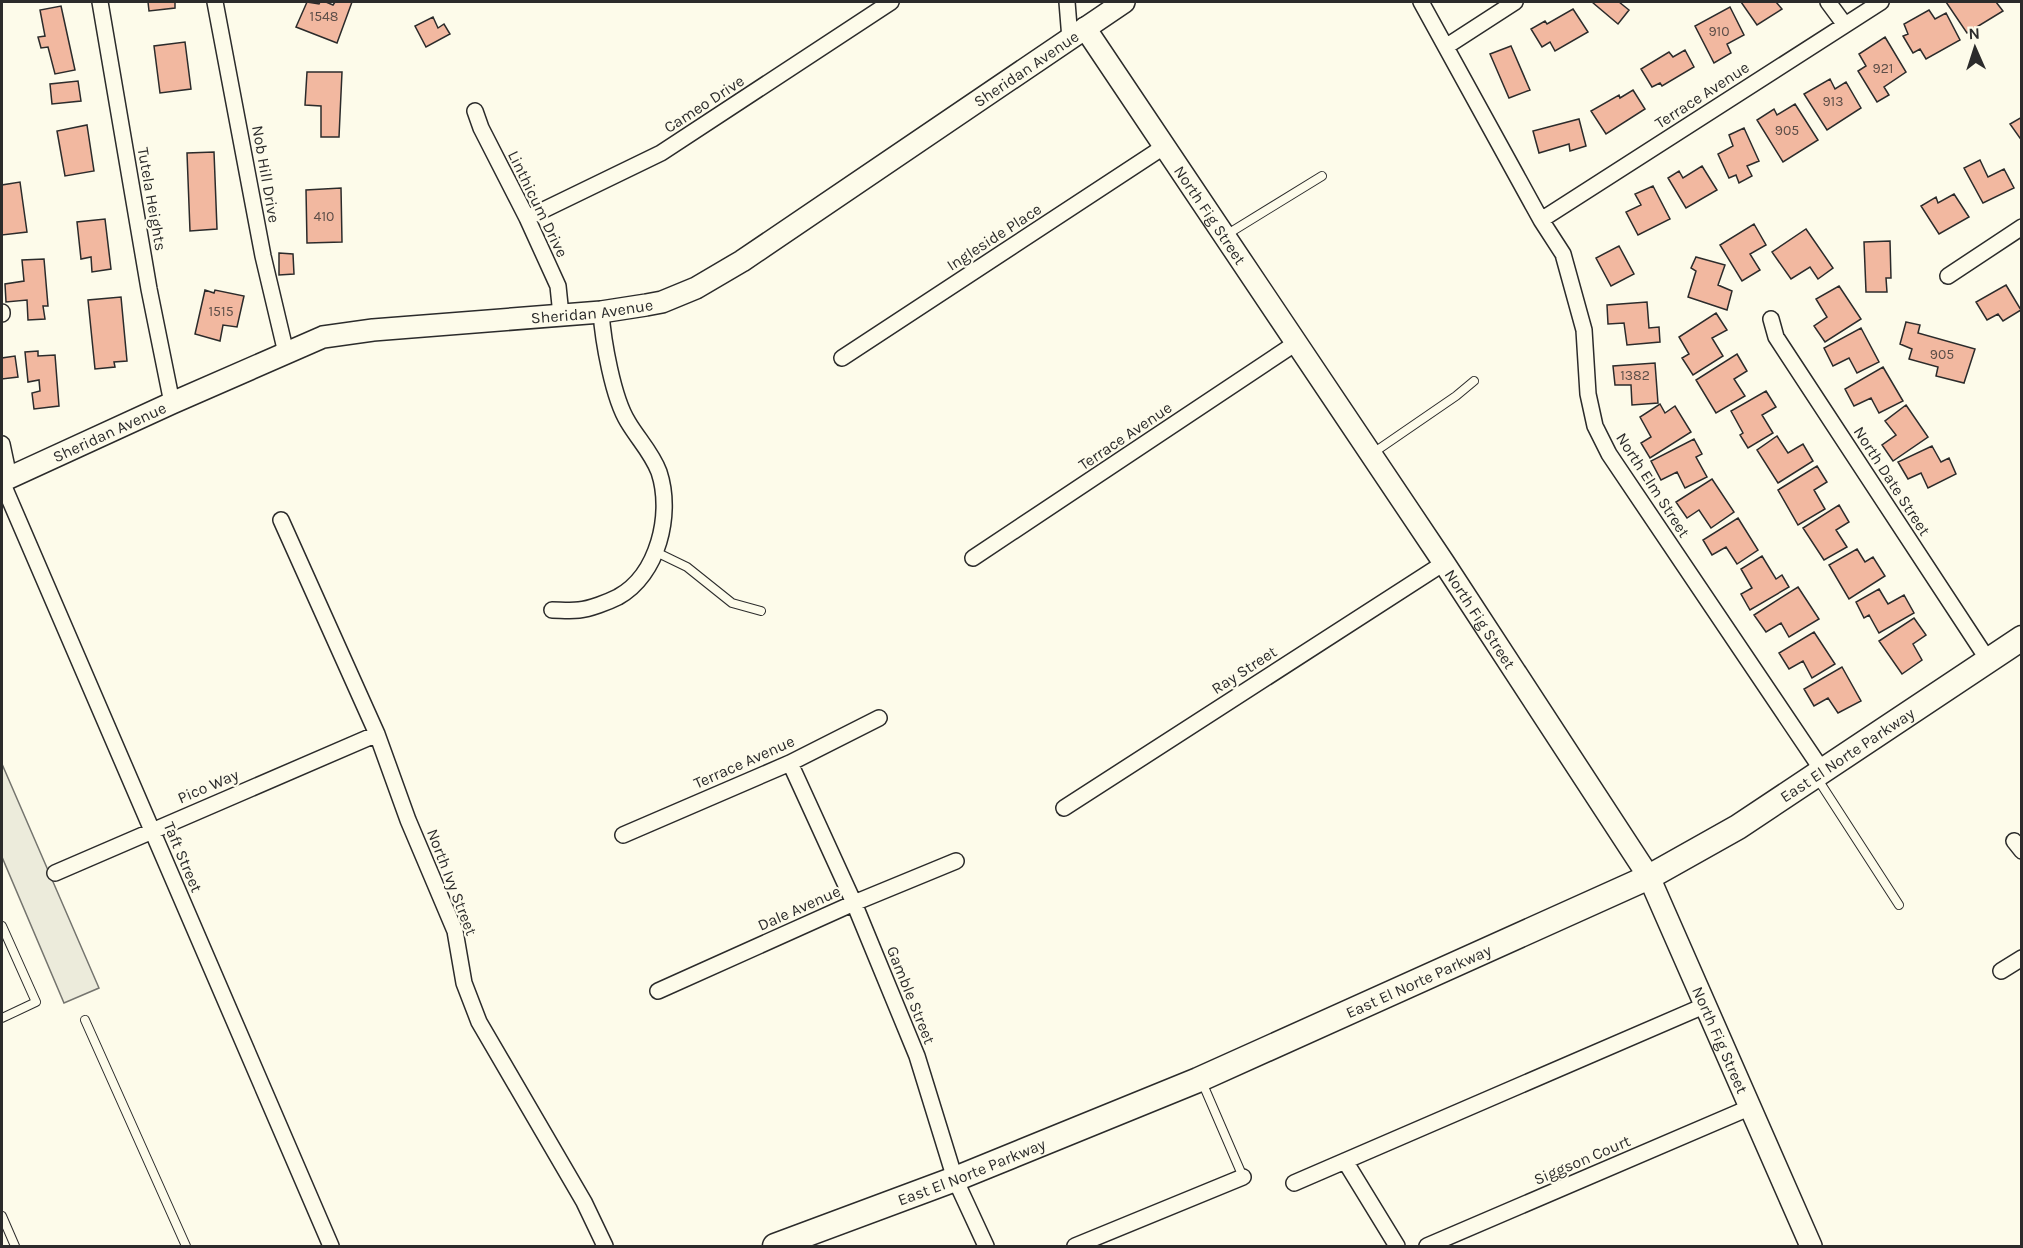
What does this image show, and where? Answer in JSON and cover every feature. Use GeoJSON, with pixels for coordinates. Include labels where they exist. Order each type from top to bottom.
{"type":"FeatureCollection","features":[{"type":"Feature","properties":{"kind":"main road","name":"East El Norte Parkway"},"geometry":{"type":"LineString","coordinates":[[788,1244],[955,1179],[1200,1078],[1649,877],[1738,827],[2022,638]]}},
{"type":"Feature","properties":{"kind":"street","name":"Tutela Heights"},"geometry":{"type":"LineString","coordinates":[[100,2],[147,278],[172,403]]}},
{"type":"Feature","properties":{"kind":"street","name":"Nob Hill Drive"},"geometry":{"type":"LineString","coordinates":[[215,2],[262,256],[286,353]]}},
{"type":"Feature","properties":{"kind":"street","name":"Cameo Drive"},"geometry":{"type":"LineString","coordinates":[[527,218],[661,153],[891,2]]}},
{"type":"Feature","properties":{"kind":"street"},"geometry":{"type":"LineString","coordinates":[[1067,2],[1077,33]]}},
{"type":"Feature","properties":{"kind":"street","name":"Sheridan Avenue"},"geometry":{"type":"LineString","coordinates":[[4,480],[324,337],[355,332],[601,312],[662,302],[696,288],[1124,2]]}},
{"type":"Feature","properties":{"kind":"street","name":"North Elm Street"},"geometry":{"type":"LineString","coordinates":[[1421,2],[1541,220],[1563,254],[1584,330],[1588,394],[1595,426],[1609,454],[1818,772]]}},
{"type":"Feature","properties":{"kind":"street"},"geometry":{"type":"LineString","coordinates":[[1447,46],[1515,2]]}},
{"type":"Feature","properties":{"kind":"street"},"geometry":{"type":"LineString","coordinates":[[1828,2],[1845,25]]}},
{"type":"Feature","properties":{"kind":"street","name":"Terrace Avenue"},"geometry":{"type":"LineString","coordinates":[[1541,220],[1881,2]]}},
{"type":"Feature","properties":{"kind":"street","name":"North Fig Street"},"geometry":{"type":"LineString","coordinates":[[1077,33],[1165,146],[1444,563],[1649,877],[1810,1246]]}},
{"type":"Feature","properties":{"kind":"street","name":"Linthicum Drive"},"geometry":{"type":"LineString","coordinates":[[476,111],[481,128],[527,218],[558,286],[561,315]]}},
{"type":"Feature","properties":{"kind":"street","name":"Ingleside Place"},"geometry":{"type":"LineString","coordinates":[[842,358],[1165,146]]}},
{"type":"Feature","properties":{"kind":"street"},"geometry":{"type":"LineString","coordinates":[[1948,276],[2022,227]]}},
{"type":"Feature","properties":{"kind":"street"},"geometry":{"type":"LineString","coordinates":[[552,610],[580,610],[618,597],[638,581],[656,552],[665,515],[659,474],[650,453],[626,420],[614,385],[602,334],[601,312]]}},
{"type":"Feature","properties":{"kind":"street","name":"North Date Street"},"geometry":{"type":"LineString","coordinates":[[1771,319],[1776,337],[1988,660]]}},
{"type":"Feature","properties":{"kind":"street","name":"Terrace Avenue"},"geometry":{"type":"LineString","coordinates":[[973,558],[1296,343]]}},
{"type":"Feature","properties":{"kind":"street","name":"Taft Street"},"geometry":{"type":"LineString","coordinates":[[2,444],[4,480],[331,1246]]}},
{"type":"Feature","properties":{"kind":"street","name":"North Ivy Street"},"geometry":{"type":"LineString","coordinates":[[281,520],[377,734],[408,820],[455,931],[464,983],[479,1022],[584,1202],[605,1246]]}},
{"type":"Feature","properties":{"kind":"street","name":"Ray Street"},"geometry":{"type":"LineString","coordinates":[[1064,808],[1444,563]]}},
{"type":"Feature","properties":{"kind":"street","name":"Terrace Avenue"},"geometry":{"type":"LineString","coordinates":[[623,835],[790,763],[879,718]]}},
{"type":"Feature","properties":{"kind":"street","name":"Pico Way"},"geometry":{"type":"LineString","coordinates":[[55,873],[377,734]]}},
{"type":"Feature","properties":{"kind":"street","name":"Gamble Street"},"geometry":{"type":"LineString","coordinates":[[790,763],[854,903],[917,1056],[955,1179],[986,1246]]}},
{"type":"Feature","properties":{"kind":"street","name":"Dale Avenue"},"geometry":{"type":"LineString","coordinates":[[658,991],[854,903],[956,861]]}},
{"type":"Feature","properties":{"kind":"street"},"geometry":{"type":"LineString","coordinates":[[2001,971],[2022,958]]}},
{"type":"Feature","properties":{"kind":"street"},"geometry":{"type":"LineString","coordinates":[[1294,1183],[1706,1005]]}},
{"type":"Feature","properties":{"kind":"street","name":"Siggson Court"},"geometry":{"type":"LineString","coordinates":[[1427,1246],[1751,1107]]}},
{"type":"Feature","properties":{"kind":"street"},"geometry":{"type":"LineString","coordinates":[[1345,1161],[1397,1246]]}},
{"type":"Feature","properties":{"kind":"street"},"geometry":{"type":"LineString","coordinates":[[1075,1246],[1243,1177]]}},
{"type":"Feature","properties":{"kind":"lane"},"geometry":{"type":"LineString","coordinates":[[1225,235],[1322,176]]}},
{"type":"Feature","properties":{"kind":"lane"},"geometry":{"type":"LineString","coordinates":[[1371,454],[1456,396],[1474,381]]}},
{"type":"Feature","properties":{"kind":"lane"},"geometry":{"type":"LineString","coordinates":[[656,552],[687,567],[732,603],[760,611]]}},
{"type":"Feature","properties":{"kind":"lane"},"geometry":{"type":"LineString","coordinates":[[1818,772],[1899,905]]}},
{"type":"Feature","properties":{"kind":"lane"},"geometry":{"type":"LineString","coordinates":[[2,926],[36,1002],[2,1018]]}},
{"type":"Feature","properties":{"kind":"lane"},"geometry":{"type":"LineString","coordinates":[[85,1020],[186,1246]]}},
{"type":"Feature","properties":{"kind":"lane"},"geometry":{"type":"LineString","coordinates":[[1200,1078],[1243,1177]]}},
{"type":"Feature","properties":{"kind":"lane"},"geometry":{"type":"LineString","coordinates":[[2,1216],[15,1246]]}},
{"type":"Feature","properties":{"kind":"shaded area"},"geometry":{"type":"Polygon","coordinates":[[[2,764],[99,988],[64,1003],[2,857],[2,764]]]}},
{"type":"Feature","properties":{"kind":"building"},"geometry":{"type":"Polygon","coordinates":[[[148,2],[175,2],[175,8],[149,11],[148,2]]]}},
{"type":"Feature","properties":{"kind":"building"},"geometry":{"type":"Polygon","coordinates":[[[307,2],[319,4],[326,2],[333,5],[335,2],[352,2],[337,43],[296,27],[307,2]]]}},
{"type":"Feature","properties":{"kind":"building"},"geometry":{"type":"Polygon","coordinates":[[[1592,2],[1619,2],[1629,10],[1618,24],[1592,2]]]}},
{"type":"Feature","properties":{"kind":"building"},"geometry":{"type":"Polygon","coordinates":[[[1741,2],[1776,2],[1782,9],[1757,25],[1741,2]]]}},
{"type":"Feature","properties":{"kind":"building"},"geometry":{"type":"Polygon","coordinates":[[[1946,2],[1996,2],[2003,11],[1967,33],[1946,2]]]}},
{"type":"Feature","properties":{"kind":"building"},"geometry":{"type":"Polygon","coordinates":[[[61,6],[75,70],[55,74],[48,47],[41,48],[38,37],[45,36],[40,10],[61,6]]]}},
{"type":"Feature","properties":{"kind":"building"},"geometry":{"type":"Polygon","coordinates":[[[1730,7],[1744,35],[1727,44],[1731,53],[1714,63],[1695,26],[1730,7]]]}},
{"type":"Feature","properties":{"kind":"building"},"geometry":{"type":"Polygon","coordinates":[[[1573,9],[1588,32],[1555,51],[1550,42],[1542,47],[1531,29],[1545,21],[1547,24],[1573,9]]]}},
{"type":"Feature","properties":{"kind":"building"},"geometry":{"type":"Polygon","coordinates":[[[1929,10],[1935,19],[1946,13],[1960,40],[1926,59],[1920,49],[1913,53],[1903,36],[1908,34],[1904,24],[1929,10]]]}},
{"type":"Feature","properties":{"kind":"building"},"geometry":{"type":"Polygon","coordinates":[[[433,17],[438,28],[444,24],[450,34],[426,47],[415,26],[433,17]]]}},
{"type":"Feature","properties":{"kind":"building"},"geometry":{"type":"Polygon","coordinates":[[[1885,37],[1906,72],[1884,87],[1889,95],[1877,102],[1858,71],[1866,66],[1859,54],[1885,37]]]}},
{"type":"Feature","properties":{"kind":"building"},"geometry":{"type":"Polygon","coordinates":[[[185,42],[191,89],[160,93],[154,46],[185,42]]]}},
{"type":"Feature","properties":{"kind":"building"},"geometry":{"type":"Polygon","coordinates":[[[1511,46],[1530,90],[1509,98],[1490,54],[1511,46]]]}},
{"type":"Feature","properties":{"kind":"building"},"geometry":{"type":"Polygon","coordinates":[[[1685,50],[1694,67],[1662,86],[1660,83],[1652,87],[1641,69],[1669,52],[1673,57],[1685,50]]]}},
{"type":"Feature","properties":{"kind":"building"},"geometry":{"type":"Polygon","coordinates":[[[307,72],[342,72],[339,137],[321,137],[321,106],[305,105],[307,72]]]}},
{"type":"Feature","properties":{"kind":"building"},"geometry":{"type":"Polygon","coordinates":[[[1830,79],[1835,89],[1846,82],[1861,108],[1827,130],[1804,94],[1830,79]]]}},
{"type":"Feature","properties":{"kind":"building"},"geometry":{"type":"Polygon","coordinates":[[[78,81],[81,101],[52,104],[50,84],[78,81]]]}},
{"type":"Feature","properties":{"kind":"building"},"geometry":{"type":"Polygon","coordinates":[[[1633,90],[1645,109],[1606,134],[1591,111],[1633,90]]]}},
{"type":"Feature","properties":{"kind":"building"},"geometry":{"type":"Polygon","coordinates":[[[1795,104],[1818,140],[1783,162],[1757,120],[1774,109],[1777,115],[1795,104]]]}},
{"type":"Feature","properties":{"kind":"building"},"geometry":{"type":"Polygon","coordinates":[[[2022,117],[2022,141],[2010,124],[2022,117]]]}},
{"type":"Feature","properties":{"kind":"building"},"geometry":{"type":"Polygon","coordinates":[[[1579,119],[1586,146],[1570,151],[1569,144],[1539,153],[1533,131],[1579,119]]]}},
{"type":"Feature","properties":{"kind":"building"},"geometry":{"type":"Polygon","coordinates":[[[87,125],[94,171],[65,176],[57,131],[87,125]]]}},
{"type":"Feature","properties":{"kind":"building"},"geometry":{"type":"Polygon","coordinates":[[[1744,128],[1759,161],[1747,166],[1752,176],[1739,183],[1736,175],[1729,178],[1718,154],[1733,146],[1729,135],[1744,128]]]}},
{"type":"Feature","properties":{"kind":"building"},"geometry":{"type":"Polygon","coordinates":[[[214,152],[217,229],[190,231],[187,153],[214,152]]]}},
{"type":"Feature","properties":{"kind":"building"},"geometry":{"type":"Polygon","coordinates":[[[1980,160],[1988,177],[2004,169],[2014,188],[1983,203],[1964,168],[1980,160]]]}},
{"type":"Feature","properties":{"kind":"building"},"geometry":{"type":"Polygon","coordinates":[[[1702,166],[1717,190],[1686,208],[1668,178],[1679,171],[1683,178],[1702,166]]]}},
{"type":"Feature","properties":{"kind":"building"},"geometry":{"type":"Polygon","coordinates":[[[20,182],[27,232],[2,235],[2,185],[20,182]]]}},
{"type":"Feature","properties":{"kind":"building"},"geometry":{"type":"Polygon","coordinates":[[[1653,186],[1670,219],[1638,235],[1626,212],[1641,205],[1635,194],[1653,186]]]}},
{"type":"Feature","properties":{"kind":"building"},"geometry":{"type":"Polygon","coordinates":[[[341,188],[342,242],[307,243],[306,190],[341,188]]]}},
{"type":"Feature","properties":{"kind":"building"},"geometry":{"type":"Polygon","coordinates":[[[1954,194],[1969,217],[1939,234],[1921,206],[1936,197],[1938,203],[1954,194]]]}},
{"type":"Feature","properties":{"kind":"building"},"geometry":{"type":"Polygon","coordinates":[[[105,219],[111,269],[92,272],[91,257],[81,259],[77,222],[105,219]]]}},
{"type":"Feature","properties":{"kind":"building"},"geometry":{"type":"Polygon","coordinates":[[[1754,224],[1766,245],[1750,254],[1760,270],[1742,281],[1720,245],[1754,224]]]}},
{"type":"Feature","properties":{"kind":"building"},"geometry":{"type":"Polygon","coordinates":[[[1806,229],[1833,268],[1818,279],[1810,267],[1791,279],[1772,252],[1806,229]]]}},
{"type":"Feature","properties":{"kind":"building"},"geometry":{"type":"Polygon","coordinates":[[[1890,241],[1891,278],[1886,278],[1887,292],[1866,292],[1864,242],[1890,241]]]}},
{"type":"Feature","properties":{"kind":"building"},"geometry":{"type":"Polygon","coordinates":[[[1619,246],[1634,274],[1611,286],[1596,258],[1619,246]]]}},
{"type":"Feature","properties":{"kind":"building"},"geometry":{"type":"Polygon","coordinates":[[[279,253],[293,254],[294,274],[279,275],[279,253]]]}},
{"type":"Feature","properties":{"kind":"building"},"geometry":{"type":"Polygon","coordinates":[[[1696,257],[1725,265],[1718,285],[1732,291],[1727,310],[1688,297],[1696,271],[1691,268],[1696,257]]]}},
{"type":"Feature","properties":{"kind":"building"},"geometry":{"type":"Polygon","coordinates":[[[44,259],[48,306],[43,306],[45,319],[28,320],[27,300],[6,302],[5,284],[24,281],[22,260],[44,259]]]}},
{"type":"Feature","properties":{"kind":"building"},"geometry":{"type":"Polygon","coordinates":[[[2006,285],[2021,310],[2003,321],[1998,314],[1987,320],[1976,302],[2006,285]]]}},
{"type":"Feature","properties":{"kind":"building"},"geometry":{"type":"Polygon","coordinates":[[[1839,286],[1861,319],[1825,342],[1814,326],[1827,317],[1816,299],[1839,286]]]}},
{"type":"Feature","properties":{"kind":"building"},"geometry":{"type":"Polygon","coordinates":[[[205,290],[244,296],[237,327],[223,325],[220,341],[195,334],[205,290]]]}},
{"type":"Feature","properties":{"kind":"building"},"geometry":{"type":"Polygon","coordinates":[[[121,297],[127,361],[114,362],[115,367],[95,369],[88,300],[121,297]]]}},
{"type":"Feature","properties":{"kind":"building"},"geometry":{"type":"Polygon","coordinates":[[[1647,302],[1649,328],[1659,327],[1660,342],[1627,345],[1624,323],[1608,324],[1607,305],[1647,302]]]}},
{"type":"Feature","properties":{"kind":"building"},"geometry":{"type":"Polygon","coordinates":[[[1716,313],[1727,330],[1712,338],[1723,356],[1693,375],[1682,358],[1689,354],[1679,337],[1716,313]]]}},
{"type":"Feature","properties":{"kind":"building"},"geometry":{"type":"Polygon","coordinates":[[[1906,322],[1920,325],[1918,333],[1975,349],[1964,383],[1936,376],[1938,367],[1909,359],[1912,349],[1900,344],[1906,322]]]}},
{"type":"Feature","properties":{"kind":"building"},"geometry":{"type":"Polygon","coordinates":[[[1861,328],[1879,362],[1857,373],[1849,358],[1833,366],[1824,348],[1861,328]]]}},
{"type":"Feature","properties":{"kind":"building"},"geometry":{"type":"Polygon","coordinates":[[[38,351],[38,356],[55,355],[59,406],[34,409],[32,393],[40,391],[39,380],[28,382],[25,352],[38,351]]]}},
{"type":"Feature","properties":{"kind":"building"},"geometry":{"type":"Polygon","coordinates":[[[1737,354],[1747,371],[1734,379],[1745,396],[1716,413],[1696,380],[1737,354]]]}},
{"type":"Feature","properties":{"kind":"building"},"geometry":{"type":"Polygon","coordinates":[[[15,356],[18,377],[2,379],[2,358],[15,356]]]}},
{"type":"Feature","properties":{"kind":"building"},"geometry":{"type":"Polygon","coordinates":[[[1655,363],[1658,403],[1632,405],[1631,385],[1615,385],[1613,366],[1655,363]]]}},
{"type":"Feature","properties":{"kind":"building"},"geometry":{"type":"Polygon","coordinates":[[[1883,367],[1903,401],[1879,413],[1871,398],[1854,406],[1845,389],[1883,367]]]}},
{"type":"Feature","properties":{"kind":"building"},"geometry":{"type":"Polygon","coordinates":[[[1766,391],[1776,407],[1762,415],[1773,433],[1748,448],[1740,435],[1743,433],[1731,411],[1766,391]]]}},
{"type":"Feature","properties":{"kind":"building"},"geometry":{"type":"Polygon","coordinates":[[[1660,404],[1665,413],[1675,406],[1691,432],[1650,458],[1641,443],[1651,437],[1640,417],[1660,404]]]}},
{"type":"Feature","properties":{"kind":"building"},"geometry":{"type":"Polygon","coordinates":[[[1906,405],[1928,437],[1893,461],[1882,445],[1896,435],[1885,421],[1906,405]]]}},
{"type":"Feature","properties":{"kind":"building"},"geometry":{"type":"Polygon","coordinates":[[[1777,436],[1788,453],[1803,444],[1813,461],[1778,483],[1757,450],[1777,436]]]}},
{"type":"Feature","properties":{"kind":"building"},"geometry":{"type":"Polygon","coordinates":[[[1694,439],[1702,454],[1696,457],[1707,477],[1685,488],[1677,472],[1661,480],[1651,461],[1694,439]]]}},
{"type":"Feature","properties":{"kind":"building"},"geometry":{"type":"Polygon","coordinates":[[[1932,446],[1941,462],[1949,458],[1956,474],[1928,488],[1921,473],[1908,479],[1898,462],[1932,446]]]}},
{"type":"Feature","properties":{"kind":"building"},"geometry":{"type":"Polygon","coordinates":[[[1817,466],[1827,482],[1814,490],[1825,509],[1798,525],[1778,490],[1817,466]]]}},
{"type":"Feature","properties":{"kind":"building"},"geometry":{"type":"Polygon","coordinates":[[[1712,479],[1734,512],[1711,528],[1699,510],[1687,518],[1676,502],[1712,479]]]}},
{"type":"Feature","properties":{"kind":"building"},"geometry":{"type":"Polygon","coordinates":[[[1839,505],[1849,522],[1836,530],[1847,547],[1824,560],[1803,528],[1839,505]]]}},
{"type":"Feature","properties":{"kind":"building"},"geometry":{"type":"Polygon","coordinates":[[[1738,518],[1758,550],[1737,564],[1726,547],[1712,555],[1703,540],[1738,518]]]}},
{"type":"Feature","properties":{"kind":"building"},"geometry":{"type":"Polygon","coordinates":[[[1857,549],[1865,562],[1873,557],[1885,576],[1849,599],[1829,565],[1857,549]]]}},
{"type":"Feature","properties":{"kind":"building"},"geometry":{"type":"Polygon","coordinates":[[[1762,556],[1776,579],[1782,575],[1789,587],[1750,610],[1741,594],[1752,588],[1741,569],[1762,556]]]}},
{"type":"Feature","properties":{"kind":"building"},"geometry":{"type":"Polygon","coordinates":[[[1798,587],[1819,619],[1789,637],[1781,623],[1766,632],[1754,615],[1798,587]]]}},
{"type":"Feature","properties":{"kind":"building"},"geometry":{"type":"Polygon","coordinates":[[[1879,589],[1888,604],[1904,595],[1914,613],[1879,633],[1869,615],[1864,618],[1856,602],[1879,589]]]}},
{"type":"Feature","properties":{"kind":"building"},"geometry":{"type":"Polygon","coordinates":[[[1914,618],[1926,635],[1913,644],[1922,660],[1902,674],[1879,641],[1914,618]]]}},
{"type":"Feature","properties":{"kind":"building"},"geometry":{"type":"Polygon","coordinates":[[[1814,632],[1835,664],[1812,678],[1803,661],[1789,669],[1779,653],[1814,632]]]}},
{"type":"Feature","properties":{"kind":"building"},"geometry":{"type":"Polygon","coordinates":[[[1842,667],[1861,701],[1838,713],[1828,698],[1814,706],[1804,689],[1842,667]]]}}]}
